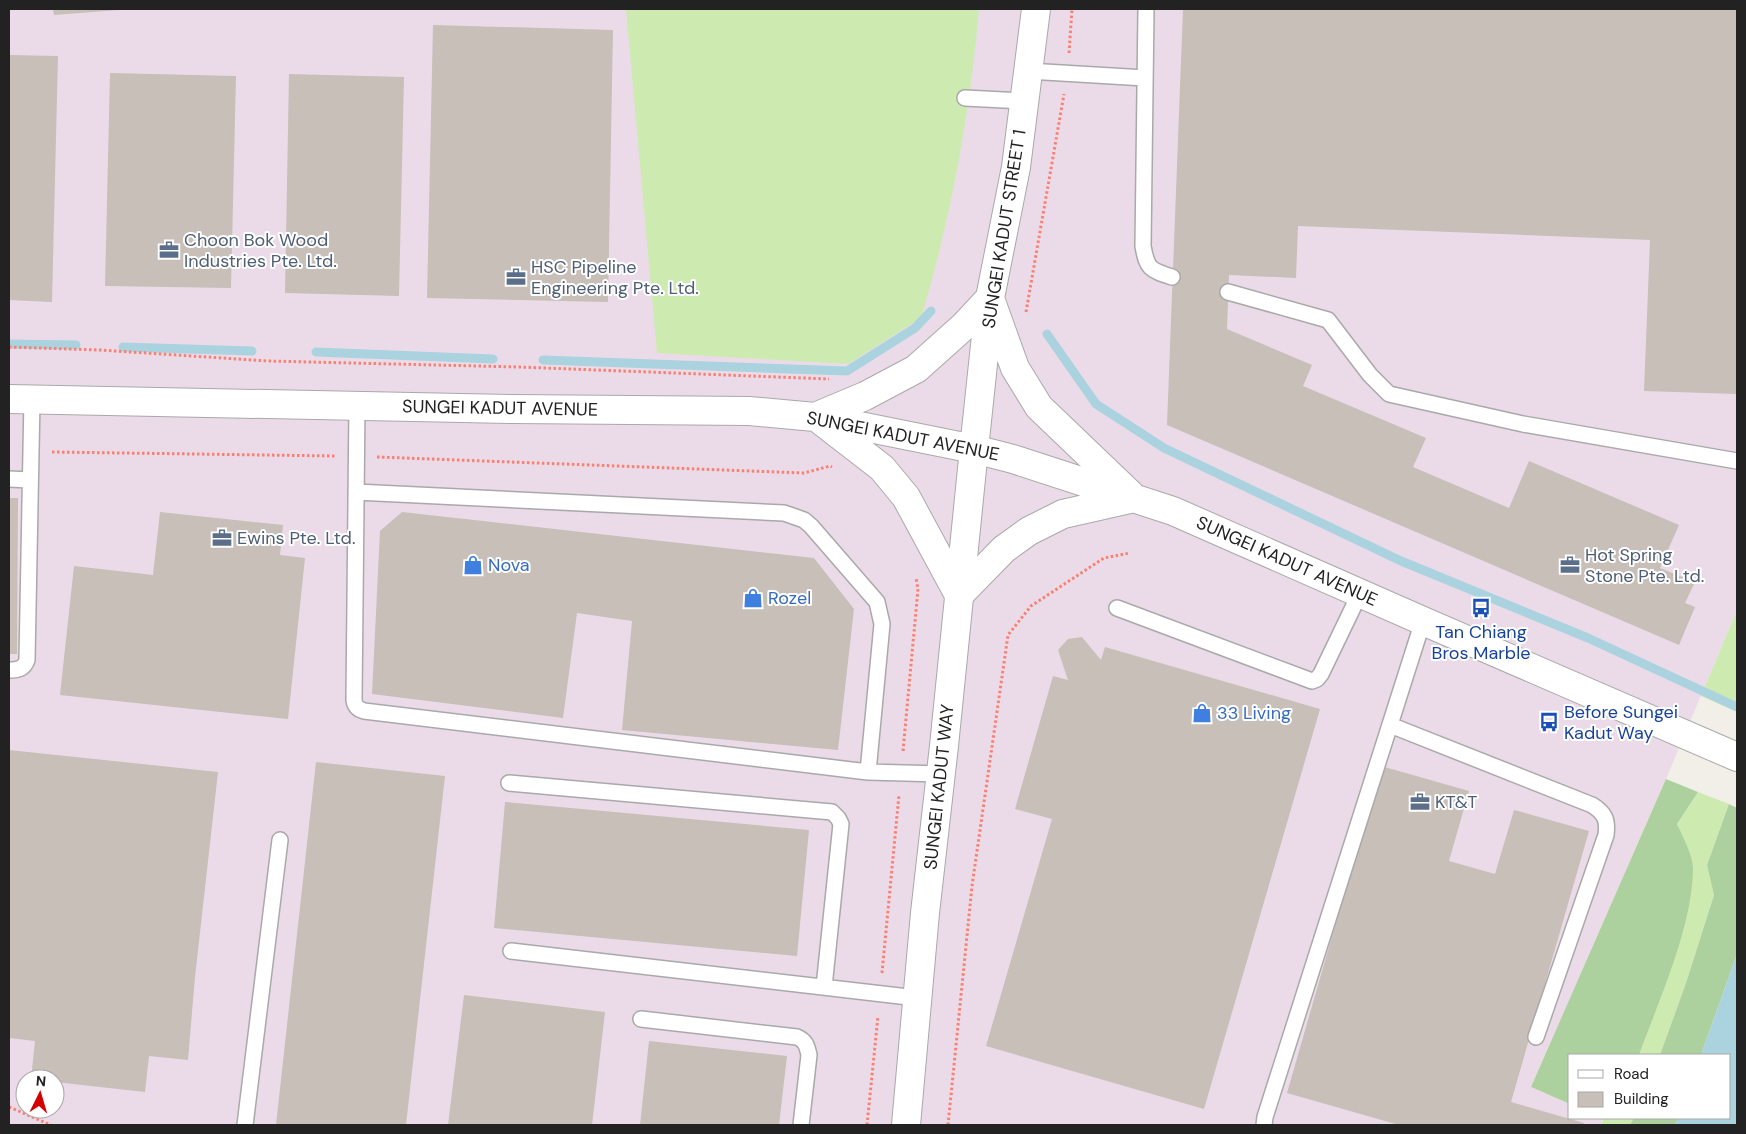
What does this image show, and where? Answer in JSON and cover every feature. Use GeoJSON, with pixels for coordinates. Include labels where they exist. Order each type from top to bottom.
{"type":"FeatureCollection","features":[{"type":"Feature","properties":{"kind":"street","name":"SUNGEI KADUT STREET 1"},"geometry":{"type":"LineString","coordinates":[[974,449],[990,298],[1016,167],[1036,9]]}},
{"type":"Feature","properties":{"kind":"street"},"geometry":{"type":"LineString","coordinates":[[990,298],[1015,368],[1039,407],[1134,498],[1063,514],[1029,531],[1004,549],[959,595],[906,497],[882,468],[815,417],[865,396],[916,369],[964,326],[990,298]]}},
{"type":"Feature","properties":{"kind":"street","name":"SUNGEI KADUT AVENUE"},"geometry":{"type":"LineString","coordinates":[[20,399],[749,411],[815,417],[974,449],[1013,459],[1173,511],[1737,757]]}},
{"type":"Feature","properties":{"kind":"street","name":"SUNGEI KADUT WAY"},"geometry":{"type":"LineString","coordinates":[[906,1125],[925,913],[974,449]]}},
{"type":"Feature","properties":{"kind":"lane"},"geometry":{"type":"LineString","coordinates":[[1146,9],[1143,246],[1149,268],[1155,272],[1172,277]]}},
{"type":"Feature","properties":{"kind":"lane"},"geometry":{"type":"LineString","coordinates":[[1028,71],[1145,78]]}},
{"type":"Feature","properties":{"kind":"lane"},"geometry":{"type":"LineString","coordinates":[[964,98],[1024,101]]}},
{"type":"Feature","properties":{"kind":"lane"},"geometry":{"type":"LineString","coordinates":[[1228,292],[1328,320],[1370,375],[1389,394],[1523,424],[1737,461]]}},
{"type":"Feature","properties":{"kind":"lane"},"geometry":{"type":"LineString","coordinates":[[9,670],[20,669],[25,666],[27,660],[31,451],[20,399]]}},
{"type":"Feature","properties":{"kind":"lane"},"geometry":{"type":"LineString","coordinates":[[357,404],[354,700],[358,709],[868,772],[941,774]]}},
{"type":"Feature","properties":{"kind":"lane"},"geometry":{"type":"LineString","coordinates":[[9,479],[30,480]]}},
{"type":"Feature","properties":{"kind":"lane"},"geometry":{"type":"LineString","coordinates":[[356,492],[784,513],[804,520],[877,602],[880,612],[882,624],[868,772]]}},
{"type":"Feature","properties":{"kind":"lane"},"geometry":{"type":"LineString","coordinates":[[1117,608],[1312,681],[1321,674],[1360,593]]}},
{"type":"Feature","properties":{"kind":"lane"},"geometry":{"type":"LineString","coordinates":[[1264,1125],[1264,1117],[1424,622]]}},
{"type":"Feature","properties":{"kind":"lane"},"geometry":{"type":"LineString","coordinates":[[1390,725],[1592,806],[1605,816],[1606,834],[1536,1037]]}},
{"type":"Feature","properties":{"kind":"lane"},"geometry":{"type":"LineString","coordinates":[[509,783],[832,812],[841,824],[824,987]]}},
{"type":"Feature","properties":{"kind":"lane"},"geometry":{"type":"LineString","coordinates":[[245,1125],[280,840]]}},
{"type":"Feature","properties":{"kind":"lane"},"geometry":{"type":"LineString","coordinates":[[511,952],[917,998]]}},
{"type":"Feature","properties":{"kind":"lane"},"geometry":{"type":"LineString","coordinates":[[641,1019],[803,1040],[808,1046],[809,1055],[801,1125]]}},
{"type":"Feature","properties":{"kind":"path"},"geometry":{"type":"LineString","coordinates":[[1028,320],[1026,311],[1067,73],[1072,9]]}},
{"type":"Feature","properties":{"kind":"path"},"geometry":{"type":"LineString","coordinates":[[9,348],[100,350],[268,361],[519,367],[831,379]]}},
{"type":"Feature","properties":{"kind":"path"},"geometry":{"type":"LineString","coordinates":[[31,451],[356,456],[804,473],[830,466],[836,470]]}},
{"type":"Feature","properties":{"kind":"path"},"geometry":{"type":"LineString","coordinates":[[948,1125],[972,886],[1008,635],[1031,606],[1104,558],[1130,553]]}},
{"type":"Feature","properties":{"kind":"path"},"geometry":{"type":"LineString","coordinates":[[867,1125],[918,589],[915,572]]}},
{"type":"Feature","properties":{"kind":"path"},"geometry":{"type":"LineString","coordinates":[[9,1108],[51,1125]]}},
{"type":"Feature","properties":{"kind":"shaded area"},"geometry":{"type":"Polygon","coordinates":[[[9,9],[1737,9],[1737,610],[1666,779],[1531,1087],[1568,1103],[1568,1119],[1603,1119],[1601,1125],[9,1125],[9,9]]]}},
{"type":"Feature","properties":{"kind":"green space"},"geometry":{"type":"Polygon","coordinates":[[[626,9],[979,9],[965,126],[958,165],[932,280],[921,318],[848,364],[657,353],[626,9]]]}},
{"type":"Feature","properties":{"kind":"green space"},"geometry":{"type":"Polygon","coordinates":[[[1737,610],[1737,712],[1701,696],[1737,610]]]}},
{"type":"Feature","properties":{"kind":"green space"},"geometry":{"type":"Polygon","coordinates":[[[1666,779],[1698,792],[1677,824],[1693,862],[1687,914],[1674,962],[1639,1054],[1568,1054],[1568,1103],[1531,1087],[1666,779]]]}},
{"type":"Feature","properties":{"kind":"green space"},"geometry":{"type":"Polygon","coordinates":[[[1698,792],[1729,804],[1707,865],[1714,895],[1686,983],[1660,1054],[1639,1054],[1669,973],[1693,865],[1677,824],[1698,792]]]}},
{"type":"Feature","properties":{"kind":"green space"},"geometry":{"type":"Polygon","coordinates":[[[1729,804],[1737,808],[1737,954],[1701,1054],[1660,1054],[1686,983],[1714,895],[1707,865],[1729,804]]]}},
{"type":"Feature","properties":{"kind":"green space"},"geometry":{"type":"Polygon","coordinates":[[[1604,1119],[1633,1119],[1630,1125],[1601,1125],[1604,1119]]]}},
{"type":"Feature","properties":{"kind":"green space"},"geometry":{"type":"Polygon","coordinates":[[[1633,1119],[1678,1119],[1675,1125],[1630,1125],[1633,1119]]]}},
{"type":"Feature","properties":{"kind":"water"},"geometry":{"type":"Polygon","coordinates":[[[1737,954],[1737,1125],[1675,1125],[1678,1119],[1731,1119],[1731,1054],[1701,1054],[1737,954]]]}},
{"type":"Feature","properties":{"kind":"building"},"geometry":{"type":"Polygon","coordinates":[[[53,9],[119,9],[119,10],[54,15],[53,9]]]}},
{"type":"Feature","properties":{"kind":"building"},"geometry":{"type":"Polygon","coordinates":[[[1183,9],[1737,9],[1737,394],[1644,391],[1650,240],[1298,226],[1296,278],[1229,275],[1227,329],[1312,365],[1303,386],[1426,438],[1413,467],[1509,508],[1529,461],[1679,525],[1660,568],[1695,582],[1685,603],[1695,607],[1679,645],[1167,425],[1183,9]]]}},
{"type":"Feature","properties":{"kind":"building"},"geometry":{"type":"Polygon","coordinates":[[[433,25],[613,30],[608,302],[427,298],[433,25]]]}},
{"type":"Feature","properties":{"kind":"building"},"geometry":{"type":"Polygon","coordinates":[[[9,55],[58,56],[52,302],[9,300],[9,55]]]}},
{"type":"Feature","properties":{"kind":"building"},"geometry":{"type":"Polygon","coordinates":[[[110,73],[236,76],[231,288],[105,286],[110,73]]]}},
{"type":"Feature","properties":{"kind":"building"},"geometry":{"type":"Polygon","coordinates":[[[289,74],[404,77],[399,296],[285,293],[289,74]]]}},
{"type":"Feature","properties":{"kind":"building"},"geometry":{"type":"Polygon","coordinates":[[[9,498],[18,498],[17,654],[9,654],[9,498]]]}},
{"type":"Feature","properties":{"kind":"building"},"geometry":{"type":"Polygon","coordinates":[[[160,512],[283,525],[280,555],[305,558],[288,719],[60,695],[74,566],[153,575],[160,512]]]}},
{"type":"Feature","properties":{"kind":"building"},"geometry":{"type":"Polygon","coordinates":[[[402,512],[814,558],[854,609],[838,750],[622,730],[632,621],[577,613],[563,718],[372,694],[380,531],[402,512]]]}},
{"type":"Feature","properties":{"kind":"building"},"geometry":{"type":"Polygon","coordinates":[[[1082,637],[1101,660],[1105,647],[1320,709],[1204,1109],[986,1046],[1052,819],[1015,809],[1053,676],[1068,680],[1058,650],[1068,639],[1082,637]]]}},
{"type":"Feature","properties":{"kind":"building"},"geometry":{"type":"Polygon","coordinates":[[[9,750],[218,772],[195,977],[188,1060],[149,1056],[145,1092],[65,1083],[65,1069],[32,1069],[35,1041],[9,1038],[9,750]]]}},
{"type":"Feature","properties":{"kind":"building"},"geometry":{"type":"Polygon","coordinates":[[[316,762],[445,776],[406,1125],[276,1125],[316,762]]]}},
{"type":"Feature","properties":{"kind":"building"},"geometry":{"type":"Polygon","coordinates":[[[1381,766],[1469,791],[1449,861],[1495,874],[1514,810],[1589,831],[1511,1102],[1584,1123],[1583,1125],[1399,1125],[1287,1093],[1381,766]]]}},
{"type":"Feature","properties":{"kind":"building"},"geometry":{"type":"Polygon","coordinates":[[[505,802],[809,830],[797,956],[494,928],[505,802]]]}},
{"type":"Feature","properties":{"kind":"building"},"geometry":{"type":"Polygon","coordinates":[[[464,995],[605,1012],[592,1125],[448,1125],[464,995]]]}},
{"type":"Feature","properties":{"kind":"building"},"geometry":{"type":"Polygon","coordinates":[[[649,1041],[787,1056],[779,1125],[640,1125],[649,1041]]]}},
{"type":"Feature","properties":{"kind":"waterway"},"geometry":{"type":"LineString","coordinates":[[543,360],[847,371],[915,328],[931,311]]}},
{"type":"Feature","properties":{"kind":"waterway"},"geometry":{"type":"LineString","coordinates":[[1047,334],[1096,404],[1164,448],[1401,561],[1588,638],[1737,707]]}},
{"type":"Feature","properties":{"kind":"waterway"},"geometry":{"type":"LineString","coordinates":[[9,344],[76,345]]}},
{"type":"Feature","properties":{"kind":"waterway"},"geometry":{"type":"LineString","coordinates":[[123,347],[252,351]]}},
{"type":"Feature","properties":{"kind":"waterway"},"geometry":{"type":"LineString","coordinates":[[316,352],[493,359]]}},
{"type":"Feature","properties":{"kind":"place","name":"Choon Bok Wood Industries Pte. Ltd."},"geometry":{"type":"Point","coordinates":[169,250]}},
{"type":"Feature","properties":{"kind":"place","name":"HSC Pipeline Engineering Pte. Ltd."},"geometry":{"type":"Point","coordinates":[516,277]}},
{"type":"Feature","properties":{"kind":"place","name":"Ewins Pte. Ltd."},"geometry":{"type":"Point","coordinates":[222,538]}},
{"type":"Feature","properties":{"kind":"place","name":"Nova"},"geometry":{"type":"Point","coordinates":[473,565]}},
{"type":"Feature","properties":{"kind":"place","name":"Hot Spring Stone Pte. Ltd."},"geometry":{"type":"Point","coordinates":[1570,565]}},
{"type":"Feature","properties":{"kind":"place","name":"Rozel"},"geometry":{"type":"Point","coordinates":[753,598]}},
{"type":"Feature","properties":{"kind":"place","name":"Tan Chiang Bros Marble"},"geometry":{"type":"Point","coordinates":[1481,608]}},
{"type":"Feature","properties":{"kind":"place","name":"33 Living"},"geometry":{"type":"Point","coordinates":[1202,713]}},
{"type":"Feature","properties":{"kind":"place","name":"Before Sungei Kadut Way"},"geometry":{"type":"Point","coordinates":[1549,722]}},
{"type":"Feature","properties":{"kind":"place","name":"KT&T"},"geometry":{"type":"Point","coordinates":[1420,802]}}]}
